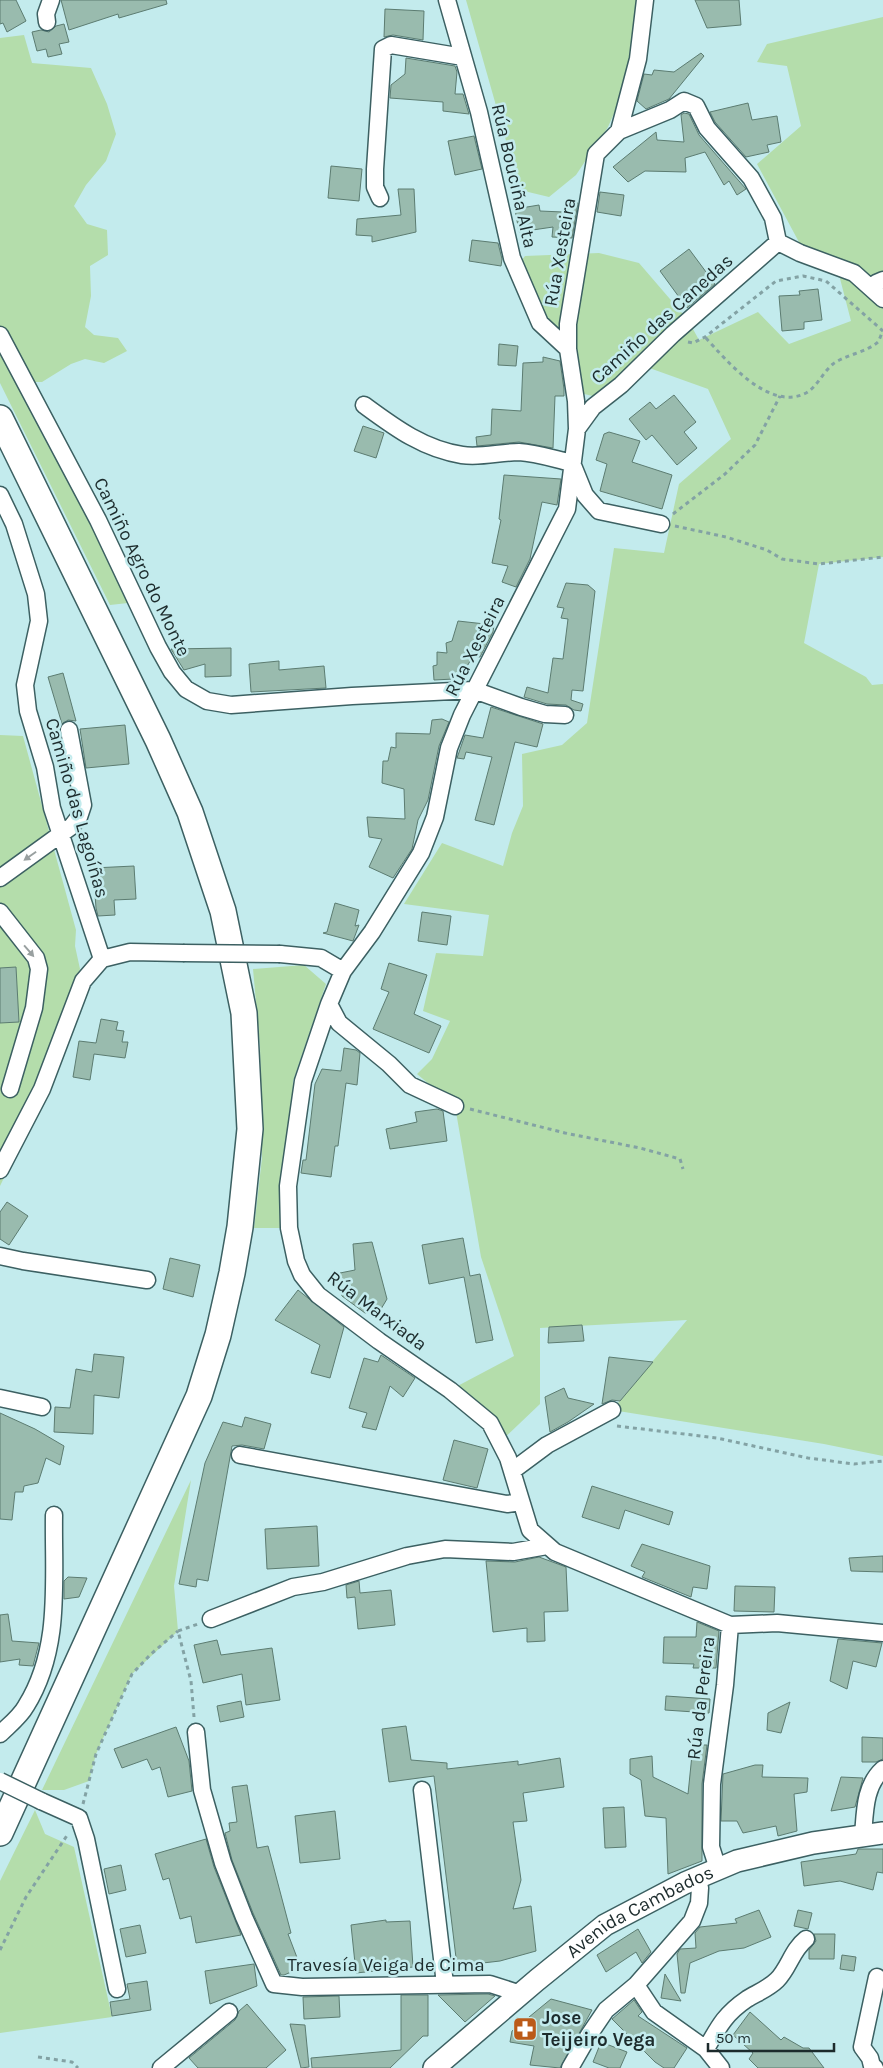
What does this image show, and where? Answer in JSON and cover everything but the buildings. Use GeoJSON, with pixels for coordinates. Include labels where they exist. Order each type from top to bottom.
{"type":"FeatureCollection","features":[{"type":"Feature","properties":{"kind":"highway"},"geometry":{"type":"LineString","coordinates":[[0,418],[158,740],[190,812],[223,911],[244,1012],[250,1129],[240,1227],[232,1273],[218,1335],[199,1396],[0,1833]]}},
{"type":"Feature","properties":{"kind":"main road","name":"Avenida Cambados"},"geometry":{"type":"LineString","coordinates":[[434,2068],[605,1925],[697,1877],[737,1861],[813,1843],[873,1835]]}},
{"type":"Feature","properties":{"kind":"street"},"geometry":{"type":"LineString","coordinates":[[47,22],[46,14],[51,0]]}},
{"type":"Feature","properties":{"kind":"street","name":"Rúa Bouciña Alta"},"geometry":{"type":"LineString","coordinates":[[447,0],[479,112],[512,258],[540,323],[568,349]]}},
{"type":"Feature","properties":{"kind":"street"},"geometry":{"type":"LineString","coordinates":[[619,131],[638,59],[645,0]]}},
{"type":"Feature","properties":{"kind":"street"},"geometry":{"type":"LineString","coordinates":[[380,198],[375,187],[375,170],[383,49],[391,45],[463,57]]}},
{"type":"Feature","properties":{"kind":"street"},"geometry":{"type":"LineString","coordinates":[[619,131],[670,110],[684,101],[696,106],[707,128],[751,178],[773,218],[778,242],[800,253],[876,282],[883,299]]}},
{"type":"Feature","properties":{"kind":"street","name":"Rúa Xesteira"},"geometry":{"type":"LineString","coordinates":[[329,1004],[343,971],[372,932],[421,853],[436,817],[449,748],[474,690],[567,509],[576,429],[576,401],[568,349],[568,324],[596,154],[619,131]]}},
{"type":"Feature","properties":{"kind":"street","name":"Camiño das Canedas"},"geometry":{"type":"LineString","coordinates":[[576,429],[593,407],[621,385],[673,334],[778,242]]}},
{"type":"Feature","properties":{"kind":"street","name":"Camiño Agro do Monte"},"geometry":{"type":"LineString","coordinates":[[0,335],[98,520],[158,647],[172,672],[186,689],[207,701],[230,705],[474,690]]}},
{"type":"Feature","properties":{"kind":"street"},"geometry":{"type":"LineString","coordinates":[[364,404],[400,431],[422,443],[448,452],[464,455],[518,452],[572,463],[584,495],[599,511],[661,524]]}},
{"type":"Feature","properties":{"kind":"street","name":"Camiño das Lagoíñas"},"geometry":{"type":"LineString","coordinates":[[0,495],[14,524],[36,594],[39,621],[25,685],[28,711],[42,758],[52,808],[102,959]]}},
{"type":"Feature","properties":{"kind":"street"},"geometry":{"type":"LineString","coordinates":[[474,690],[545,714],[566,715]]}},
{"type":"Feature","properties":{"kind":"street"},"geometry":{"type":"LineString","coordinates":[[0,878],[61,835],[79,817],[83,805],[69,730]]}},
{"type":"Feature","properties":{"kind":"street"},"geometry":{"type":"LineString","coordinates":[[0,912],[36,958],[39,969],[34,1008],[10,1089]]}},
{"type":"Feature","properties":{"kind":"street"},"geometry":{"type":"LineString","coordinates":[[0,1170],[42,1088],[83,981],[102,959],[130,952],[280,954],[321,958],[343,971]]}},
{"type":"Feature","properties":{"kind":"street"},"geometry":{"type":"LineString","coordinates":[[329,1004],[339,1022],[410,1085],[455,1106]]}},
{"type":"Feature","properties":{"kind":"street","name":"Rúa Marxiada"},"geometry":{"type":"LineString","coordinates":[[329,1004],[303,1081],[288,1186],[289,1228],[296,1261],[302,1275],[318,1295],[378,1341],[450,1390],[490,1423],[508,1458],[530,1530],[547,1546],[555,1552],[730,1624]]}},
{"type":"Feature","properties":{"kind":"street"},"geometry":{"type":"LineString","coordinates":[[0,1256],[146,1280]]}},
{"type":"Feature","properties":{"kind":"street"},"geometry":{"type":"LineString","coordinates":[[0,1398],[42,1407]]}},
{"type":"Feature","properties":{"kind":"street"},"geometry":{"type":"LineString","coordinates":[[512,1471],[547,1445],[611,1418]]}},
{"type":"Feature","properties":{"kind":"street"},"geometry":{"type":"LineString","coordinates":[[240,1455],[507,1504],[521,1502]]}},
{"type":"Feature","properties":{"kind":"street"},"geometry":{"type":"LineString","coordinates":[[0,1734],[26,1708],[47,1662],[54,1618],[54,1515]]}},
{"type":"Feature","properties":{"kind":"street"},"geometry":{"type":"LineString","coordinates":[[211,1619],[293,1587],[323,1582],[407,1556],[445,1549],[512,1552],[547,1546]]}},
{"type":"Feature","properties":{"kind":"street","name":"Rúa da Pereira"},"geometry":{"type":"LineString","coordinates":[[718,1869],[710,1847],[712,1784],[725,1685],[730,1624],[777,1623],[883,1633]]}},
{"type":"Feature","properties":{"kind":"street","name":"Travesía Veiga de Cima"},"geometry":{"type":"LineString","coordinates":[[196,1732],[202,1790],[223,1863],[244,1917],[274,1984],[302,1987],[490,1984],[521,1994]]}},
{"type":"Feature","properties":{"kind":"street"},"geometry":{"type":"LineString","coordinates":[[873,1835],[868,1790],[876,1776],[883,1769]]}},
{"type":"Feature","properties":{"kind":"street"},"geometry":{"type":"LineString","coordinates":[[0,1782],[79,1818],[86,1839],[117,1989]]}},
{"type":"Feature","properties":{"kind":"street"},"geometry":{"type":"LineString","coordinates":[[422,1790],[445,1984]]}},
{"type":"Feature","properties":{"kind":"street"},"geometry":{"type":"LineString","coordinates":[[570,2068],[606,2010],[636,1985],[692,1921],[699,1903],[700,1888],[697,1877]]}},
{"type":"Feature","properties":{"kind":"street"},"geometry":{"type":"LineString","coordinates":[[706,2049],[726,2016],[775,1982],[798,1946],[806,1939]]}},
{"type":"Feature","properties":{"kind":"street"},"geometry":{"type":"LineString","coordinates":[[875,2068],[862,2047],[877,1976]]}},
{"type":"Feature","properties":{"kind":"street"},"geometry":{"type":"LineString","coordinates":[[636,1985],[654,2012],[706,2049],[721,2068]]}},
{"type":"Feature","properties":{"kind":"street"},"geometry":{"type":"LineString","coordinates":[[161,2068],[229,2012]]}},
{"type":"Feature","properties":{"kind":"path"},"geometry":{"type":"LineString","coordinates":[[683,341],[693,343],[705,337],[776,281],[803,276],[826,281],[883,331],[878,341],[833,364],[807,392],[794,396],[780,396],[760,388],[739,373],[705,337]]}},
{"type":"Feature","properties":{"kind":"path"},"geometry":{"type":"LineString","coordinates":[[661,524],[725,474],[754,444],[780,396]]}},
{"type":"Feature","properties":{"kind":"path"},"geometry":{"type":"LineString","coordinates":[[661,524],[726,537],[767,550],[782,559],[819,564],[883,557]]}},
{"type":"Feature","properties":{"kind":"path"},"geometry":{"type":"LineString","coordinates":[[455,1106],[680,1159],[684,1168]]}},
{"type":"Feature","properties":{"kind":"path"},"geometry":{"type":"LineString","coordinates":[[611,1418],[808,1458],[854,1464],[883,1461]]}},
{"type":"Feature","properties":{"kind":"path"},"geometry":{"type":"LineString","coordinates":[[0,1950],[26,1897],[79,1818],[96,1754],[132,1674],[151,1654],[178,1631],[211,1619]]}},
{"type":"Feature","properties":{"kind":"path"},"geometry":{"type":"LineString","coordinates":[[178,1631],[191,1681],[196,1732]]}},
{"type":"Feature","properties":{"kind":"path"},"geometry":{"type":"LineString","coordinates":[[38,2057],[72,2062],[78,2068]]}},
{"type":"Feature","properties":{"kind":"green space"},"geometry":{"type":"Polygon","coordinates":[[[466,0],[645,0],[638,59],[608,127],[576,175],[549,197],[520,190],[466,0]]]}},
{"type":"Feature","properties":{"kind":"green space"},"geometry":{"type":"Polygon","coordinates":[[[883,17],[883,557],[819,564],[804,643],[866,677],[872,685],[883,684],[883,1456],[824,1444],[612,1410],[687,1320],[540,1328],[540,1404],[500,1442],[450,1390],[514,1356],[481,1257],[455,1106],[417,1074],[432,1059],[450,1021],[423,1011],[436,953],[483,956],[489,915],[404,904],[442,843],[503,866],[512,833],[523,806],[522,754],[562,745],[587,723],[614,548],[664,553],[679,484],[731,439],[708,389],[641,365],[597,397],[580,393],[579,377],[540,323],[516,268],[525,256],[599,253],[639,263],[688,320],[699,340],[758,312],[789,344],[851,321],[837,267],[800,244],[757,164],[801,126],[787,66],[757,62],[767,44],[883,17]]]}},
{"type":"Feature","properties":{"kind":"green space"},"geometry":{"type":"Polygon","coordinates":[[[24,35],[32,63],[91,68],[107,104],[116,134],[106,161],[86,185],[74,206],[87,224],[107,230],[108,255],[90,266],[91,296],[85,327],[94,335],[118,338],[127,351],[104,363],[85,359],[71,364],[42,382],[26,382],[137,602],[110,605],[0,383],[0,38],[24,35]]]}},
{"type":"Feature","properties":{"kind":"green space"},"geometry":{"type":"Polygon","coordinates":[[[0,735],[23,736],[76,930],[75,946],[80,969],[31,1122],[0,1186],[0,735]]]}},
{"type":"Feature","properties":{"kind":"green space"},"geometry":{"type":"Polygon","coordinates":[[[304,965],[326,984],[293,1081],[289,1228],[254,1228],[262,1158],[260,1046],[253,969],[304,965]]]}},
{"type":"Feature","properties":{"kind":"green space"},"geometry":{"type":"Polygon","coordinates":[[[191,1480],[174,1586],[178,1631],[132,1674],[96,1754],[89,1781],[64,1790],[42,1790],[191,1480]]]}},
{"type":"Feature","properties":{"kind":"green space"},"geometry":{"type":"Polygon","coordinates":[[[35,1810],[45,1834],[74,1847],[112,2017],[0,2033],[0,1881],[35,1810]]]}},
{"type":"Feature","properties":{"kind":"place","name":"Jose Teijeiro Vega"},"geometry":{"type":"Point","coordinates":[525,2029]}}]}
